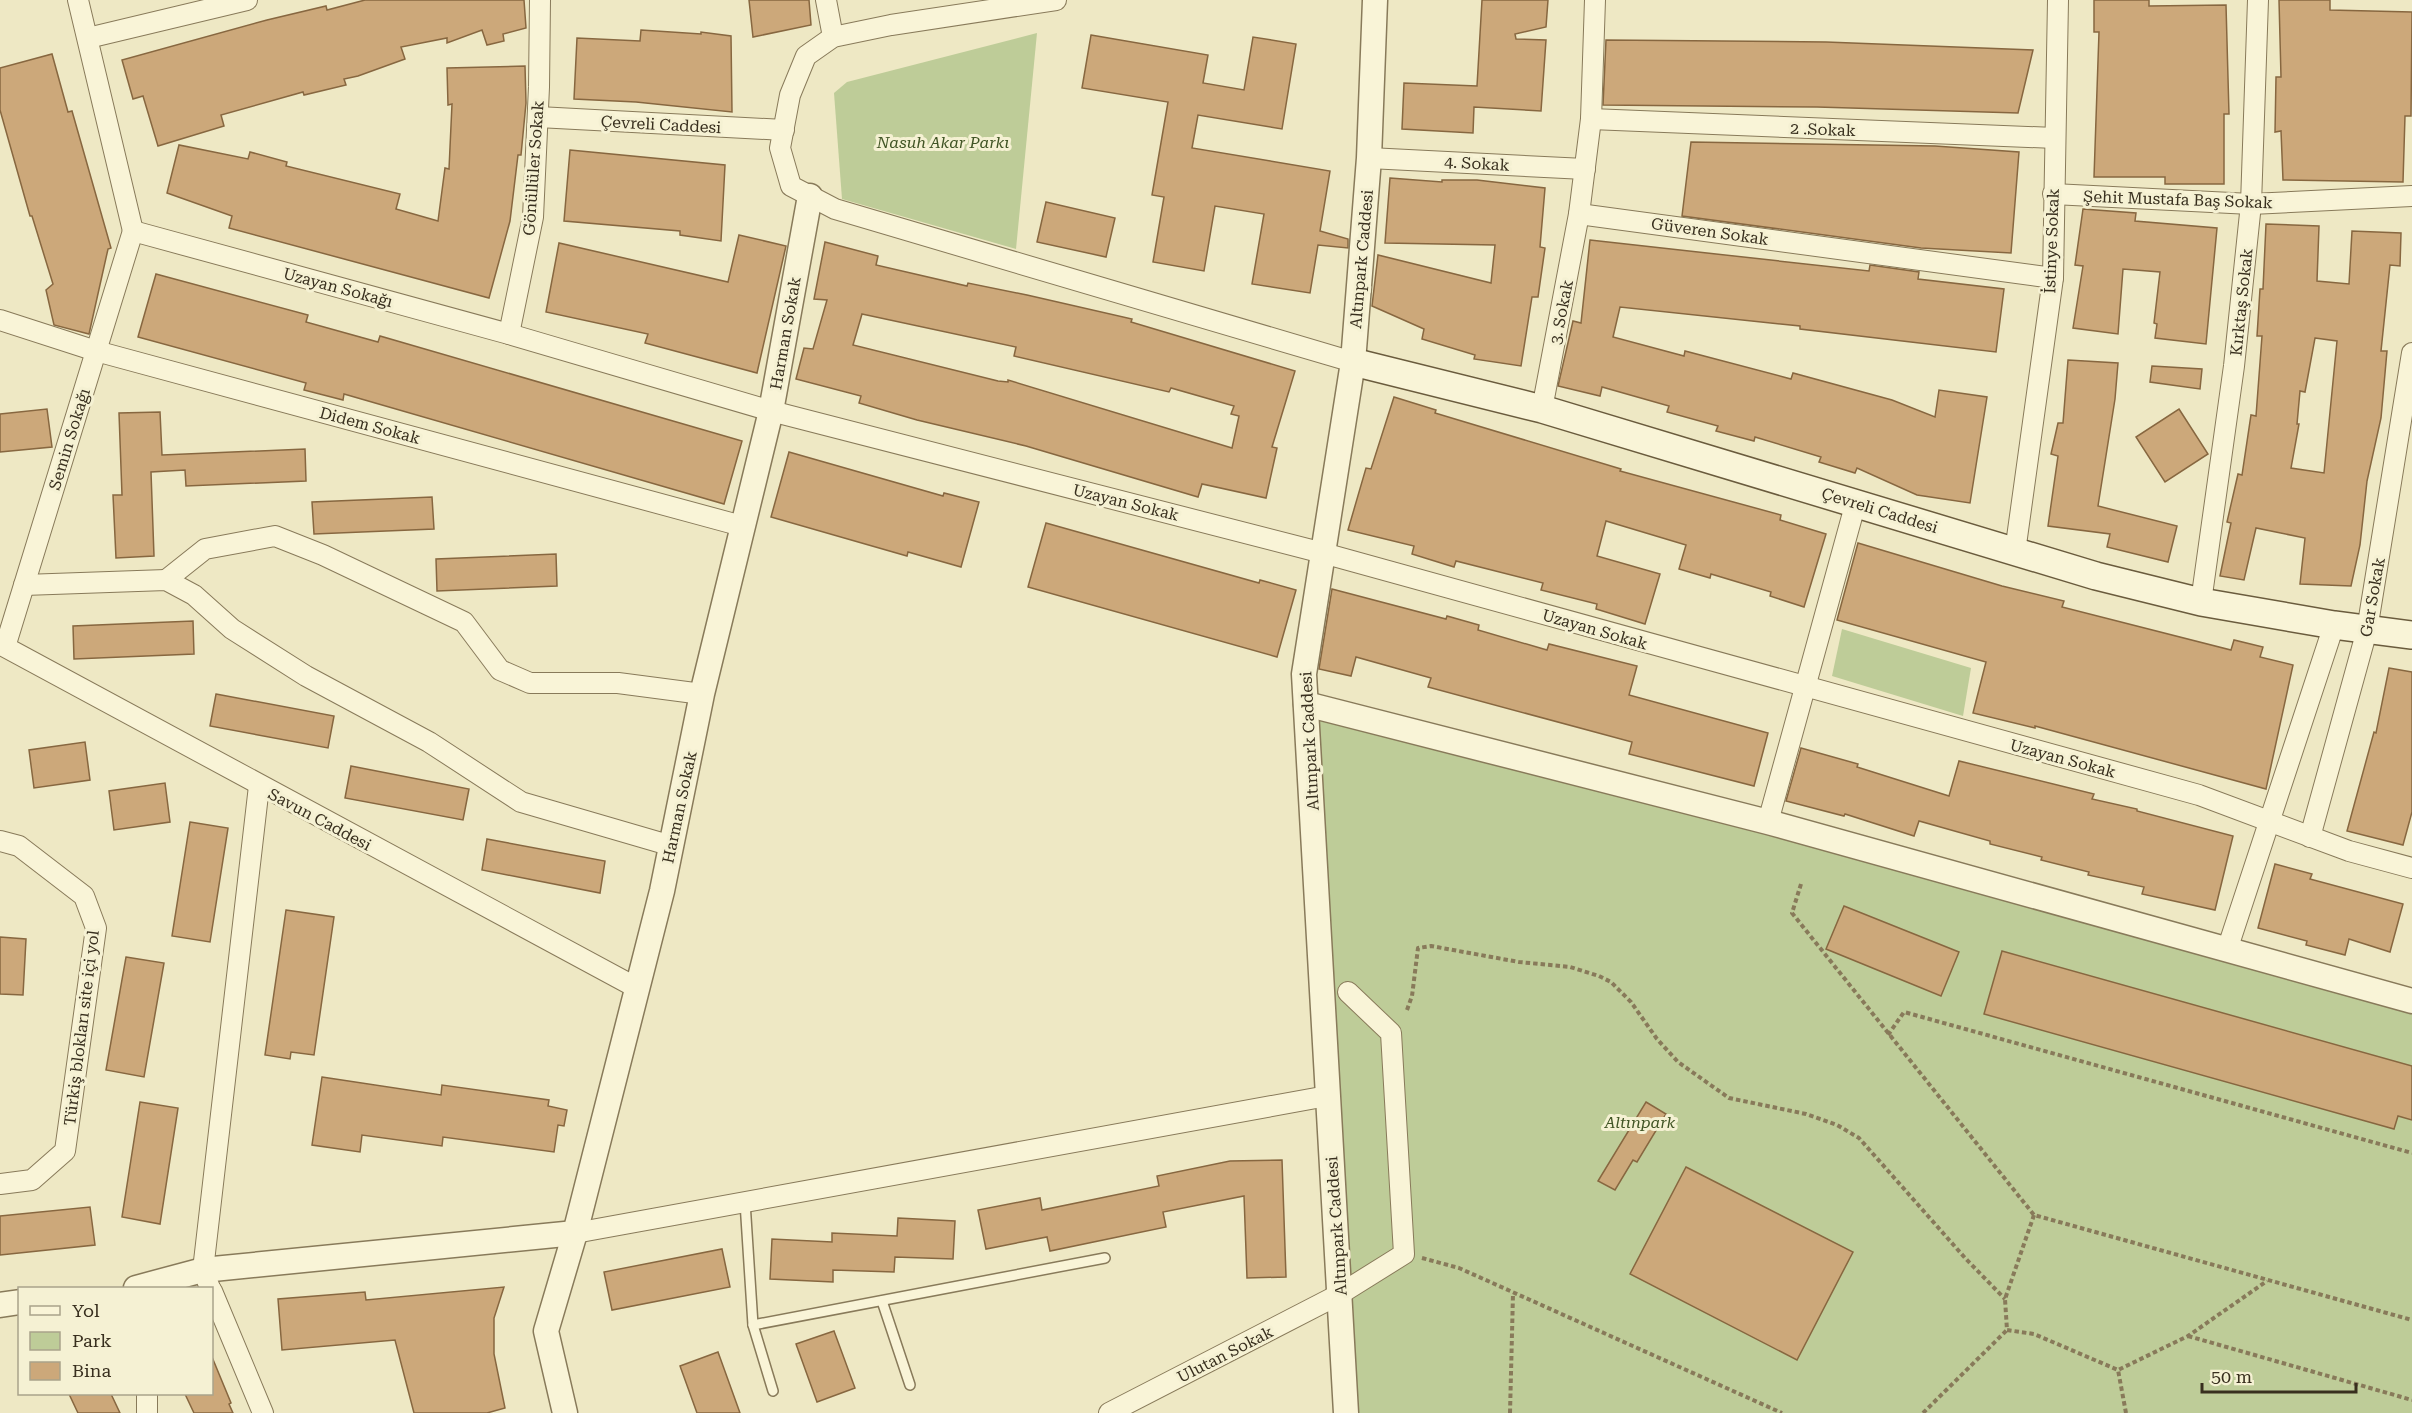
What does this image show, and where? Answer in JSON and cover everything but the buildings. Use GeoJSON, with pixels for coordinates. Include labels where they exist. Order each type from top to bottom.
{"type":"FeatureCollection","features":[{"type":"Feature","properties":{"kind":"main road","name":"Çevreli Caddesi"},"geometry":{"type":"LineString","coordinates":[[1353,362],[1542,409],[2096,576],[2201,602],[2334,625],[2412,635]]}},
{"type":"Feature","properties":{"kind":"street"},"geometry":{"type":"LineString","coordinates":[[78,0],[133,231]]}},
{"type":"Feature","properties":{"kind":"street"},"geometry":{"type":"LineString","coordinates":[[88,38],[247,0]]}},
{"type":"Feature","properties":{"kind":"street","name":"Gönüllüler Sokak"},"geometry":{"type":"LineString","coordinates":[[509,334],[533,217],[540,0]]}},
{"type":"Feature","properties":{"kind":"street"},"geometry":{"type":"LineString","coordinates":[[826,0],[833,37]]}},
{"type":"Feature","properties":{"kind":"street"},"geometry":{"type":"LineString","coordinates":[[1056,0],[891,25],[833,37],[806,56],[790,96],[780,148],[791,186],[835,209],[1353,362]]}},
{"type":"Feature","properties":{"kind":"street","name":"Altınpark Caddesi"},"geometry":{"type":"LineString","coordinates":[[1346,1413],[1304,674],[1353,362],[1369,158],[1374,0]]}},
{"type":"Feature","properties":{"kind":"street"},"geometry":{"type":"LineString","coordinates":[[1579,214],[1591,119],[1595,0]]}},
{"type":"Feature","properties":{"kind":"street","name":"İstinye Sokak"},"geometry":{"type":"LineString","coordinates":[[2015,552],[2053,278],[2058,0]]}},
{"type":"Feature","properties":{"kind":"street","name":"Kırktaş Sokak"},"geometry":{"type":"LineString","coordinates":[[2201,602],[2234,366],[2251,204],[2258,0]]}},
{"type":"Feature","properties":{"kind":"street","name":"Çevreli Caddesi"},"geometry":{"type":"LineString","coordinates":[[538,117],[784,130]]}},
{"type":"Feature","properties":{"kind":"street","name":"2 .Sokak"},"geometry":{"type":"LineString","coordinates":[[1591,119],[2055,138]]}},
{"type":"Feature","properties":{"kind":"street","name":"4. Sokak"},"geometry":{"type":"LineString","coordinates":[[1369,158],[1585,169]]}},
{"type":"Feature","properties":{"kind":"street","name":"Şehit Mustafa Baş Sokak"},"geometry":{"type":"LineString","coordinates":[[2053,194],[2251,204],[2412,196]]}},
{"type":"Feature","properties":{"kind":"street","name":"Harman Sokak"},"geometry":{"type":"LineString","coordinates":[[565,1413],[546,1331],[575,1233],[672,846],[702,694],[771,411],[810,196]]}},
{"type":"Feature","properties":{"kind":"street","name":"Güveren Sokak"},"geometry":{"type":"LineString","coordinates":[[1579,214],[2053,278]]}},
{"type":"Feature","properties":{"kind":"street","name":"3. Sokak"},"geometry":{"type":"LineString","coordinates":[[1542,409],[1579,214]]}},
{"type":"Feature","properties":{"kind":"street","name":"Uzayan Sokağı"},"geometry":{"type":"LineString","coordinates":[[133,231],[509,334],[771,411]]}},
{"type":"Feature","properties":{"kind":"street","name":"Semin Sokağı"},"geometry":{"type":"LineString","coordinates":[[5,647],[133,231]]}},
{"type":"Feature","properties":{"kind":"street","name":"Didem Sokak"},"geometry":{"type":"LineString","coordinates":[[0,320],[96,351],[742,526]]}},
{"type":"Feature","properties":{"kind":"street","name":"Gar Sokak"},"geometry":{"type":"LineString","coordinates":[[2310,837],[2367,630],[2412,353]]}},
{"type":"Feature","properties":{"kind":"street","name":"Uzayan Sokak"},"geometry":{"type":"LineString","coordinates":[[771,411],[1323,553],[2199,795],[2310,837],[2412,868]]}},
{"type":"Feature","properties":{"kind":"street"},"geometry":{"type":"LineString","coordinates":[[1768,822],[1856,502]]}},
{"type":"Feature","properties":{"kind":"street"},"geometry":{"type":"LineString","coordinates":[[166,580],[205,549],[274,536],[324,555],[464,622],[500,670],[530,683],[618,683],[702,694]]}},
{"type":"Feature","properties":{"kind":"street"},"geometry":{"type":"LineString","coordinates":[[24,585],[166,580],[194,595],[232,629],[306,676],[429,742],[521,802],[672,846]]}},
{"type":"Feature","properties":{"kind":"street","name":"Gar Sokak"},"geometry":{"type":"LineString","coordinates":[[2227,950],[2334,625]]}},
{"type":"Feature","properties":{"kind":"street","name":"Savun Caddesi"},"geometry":{"type":"LineString","coordinates":[[5,647],[637,988]]}},
{"type":"Feature","properties":{"kind":"street"},"geometry":{"type":"LineString","coordinates":[[1306,704],[1768,822],[2412,1001]]}},
{"type":"Feature","properties":{"kind":"street"},"geometry":{"type":"LineString","coordinates":[[208,1283],[259,786]]}},
{"type":"Feature","properties":{"kind":"street","name":"Türkiş blokları site içi yol"},"geometry":{"type":"LineString","coordinates":[[0,841],[18,846],[84,896],[96,928],[65,1151],[32,1180],[0,1184]]}},
{"type":"Feature","properties":{"kind":"street"},"geometry":{"type":"LineString","coordinates":[[1348,992],[1391,1033],[1404,1254]]}},
{"type":"Feature","properties":{"kind":"street"},"geometry":{"type":"LineString","coordinates":[[155,1287],[208,1283],[575,1233],[1327,1096]]}},
{"type":"Feature","properties":{"kind":"street","name":"Ulutan Sokak"},"geometry":{"type":"LineString","coordinates":[[1109,1413],[1340,1294],[1404,1254]]}},
{"type":"Feature","properties":{"kind":"street"},"geometry":{"type":"LineString","coordinates":[[213,1295],[263,1413]]}},
{"type":"Feature","properties":{"kind":"street"},"geometry":{"type":"LineString","coordinates":[[0,1305],[18,1302]]}},
{"type":"Feature","properties":{"kind":"street"},"geometry":{"type":"LineString","coordinates":[[147,1395],[147,1413]]}},
{"type":"Feature","properties":{"kind":"lane"},"geometry":{"type":"LineString","coordinates":[[745,1202],[753,1325],[773,1391]]}},
{"type":"Feature","properties":{"kind":"lane"},"geometry":{"type":"LineString","coordinates":[[753,1325],[1105,1258]]}},
{"type":"Feature","properties":{"kind":"lane"},"geometry":{"type":"LineString","coordinates":[[882,1301],[910,1385]]}},
{"type":"Feature","properties":{"kind":"path"},"geometry":{"type":"LineString","coordinates":[[1801,885],[1791,913],[2034,1215],[2412,1320]]}},
{"type":"Feature","properties":{"kind":"path"},"geometry":{"type":"LineString","coordinates":[[1407,1010],[1412,996],[1418,948],[1431,946],[1519,962],[1570,967],[1599,976],[1611,982],[1631,1002],[1657,1039],[1678,1062],[1728,1098],[1806,1114],[1837,1125],[1859,1138],[1966,1259],[2006,1299]]}},
{"type":"Feature","properties":{"kind":"path"},"geometry":{"type":"LineString","coordinates":[[1888,1035],[1904,1012],[2412,1153]]}},
{"type":"Feature","properties":{"kind":"path"},"geometry":{"type":"LineString","coordinates":[[1923,1413],[2007,1330],[2006,1299],[2034,1215]]}},
{"type":"Feature","properties":{"kind":"path"},"geometry":{"type":"LineString","coordinates":[[1404,1254],[1459,1268],[1782,1413]]}},
{"type":"Feature","properties":{"kind":"path"},"geometry":{"type":"LineString","coordinates":[[2007,1330],[2034,1334],[2118,1370],[2188,1336],[2268,1280]]}},
{"type":"Feature","properties":{"kind":"path"},"geometry":{"type":"LineString","coordinates":[[1510,1413],[1513,1294]]}},
{"type":"Feature","properties":{"kind":"path"},"geometry":{"type":"LineString","coordinates":[[2188,1336],[2412,1400]]}},
{"type":"Feature","properties":{"kind":"path"},"geometry":{"type":"LineString","coordinates":[[2118,1370],[2126,1413]]}},
{"type":"Feature","properties":{"kind":"green space","name":"Nasuh Akar Parkı"},"geometry":{"type":"Polygon","coordinates":[[[1037,33],[1016,249],[842,199],[834,93],[847,82],[1037,33]]]}},
{"type":"Feature","properties":{"kind":"green space"},"geometry":{"type":"Polygon","coordinates":[[[1842,629],[1971,668],[1963,716],[1832,676],[1842,629]]]}},
{"type":"Feature","properties":{"kind":"green space","name":"Altınpark"},"geometry":{"type":"Polygon","coordinates":[[[1306,704],[2412,1001],[2412,1413],[1346,1413],[1306,704]]]}}]}
